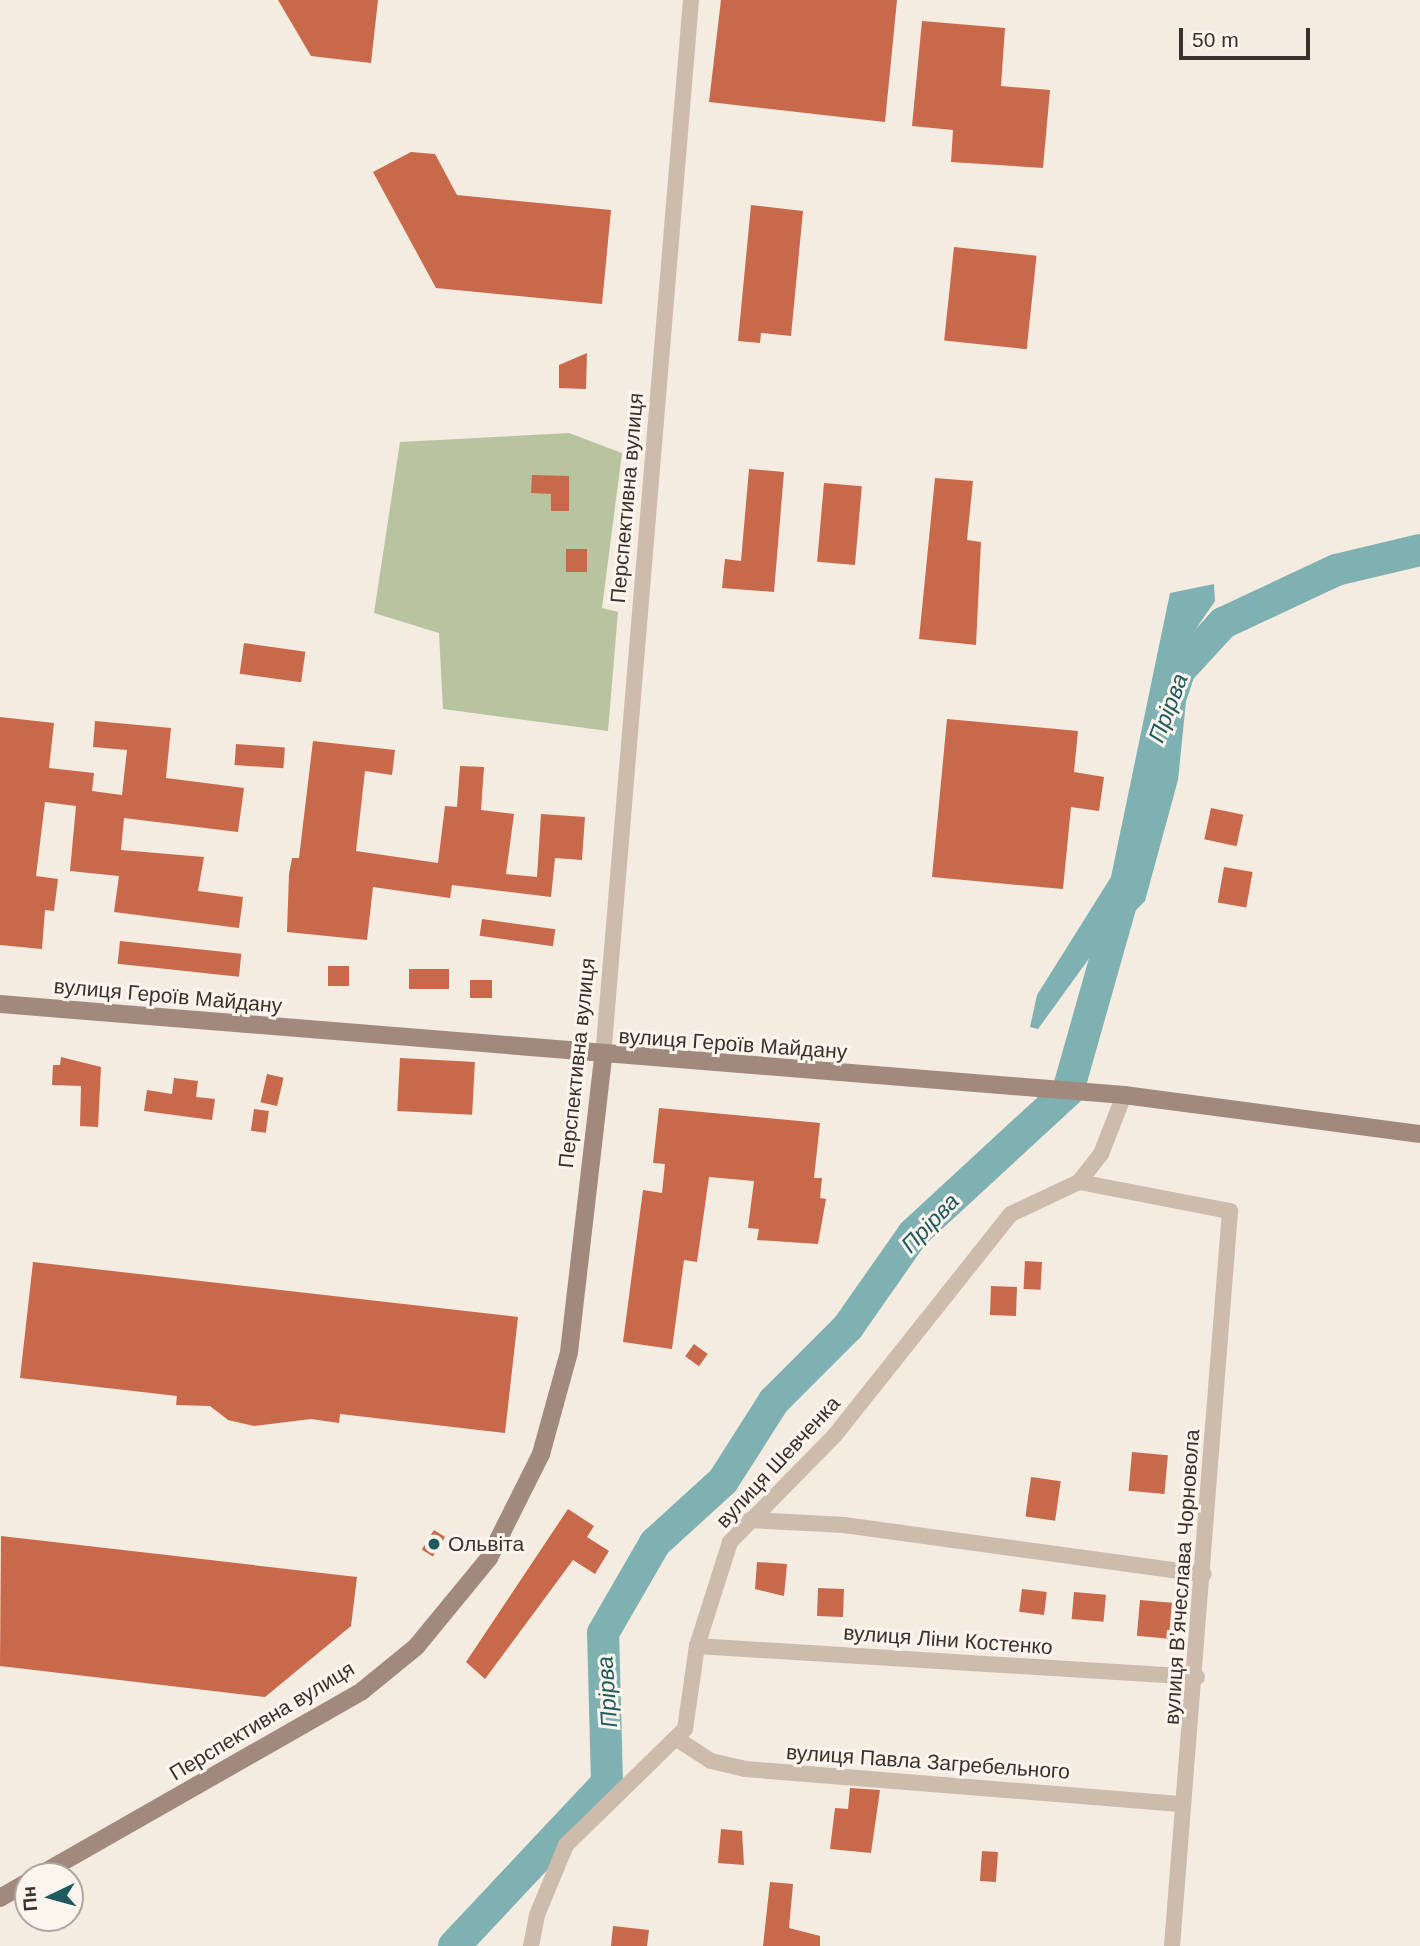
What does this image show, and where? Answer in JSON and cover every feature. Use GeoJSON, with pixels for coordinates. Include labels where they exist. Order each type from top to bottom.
{"type":"FeatureCollection","features":[{"type":"Feature","properties":{"kind":"street","name":"Перспективна вулиця"},"geometry":{"type":"LineString","coordinates":[[63,1862],[362,1691],[416,1647],[489,1558],[537,1465],[569,1352],[603,1057],[691,0]]}},
{"type":"Feature","properties":{"kind":"street","name":"вулиця Героїв Майдану"},"geometry":{"type":"LineString","coordinates":[[0,1004],[603,1057],[1124,1095],[1420,1134]]}},
{"type":"Feature","properties":{"kind":"street","name":"вулиця Шевченка"},"geometry":{"type":"LineString","coordinates":[[531,1946],[537,1915],[566,1845],[685,1729],[697,1646],[722,1562],[750,1520],[835,1435],[1011,1214],[1079,1182],[1101,1154],[1124,1095]]}},
{"type":"Feature","properties":{"kind":"street","name":"вулиця Вʼячеслава Чорновола"},"geometry":{"type":"LineString","coordinates":[[1079,1182],[1230,1211],[1197,1677],[1183,1804],[1172,1946]]}},
{"type":"Feature","properties":{"kind":"street"},"geometry":{"type":"LineString","coordinates":[[750,1520],[844,1525],[1204,1574]]}},
{"type":"Feature","properties":{"kind":"street","name":"вулиця Ліни Костенко"},"geometry":{"type":"LineString","coordinates":[[697,1646],[1197,1677]]}},
{"type":"Feature","properties":{"kind":"street","name":"вулиця Павла Загребельного"},"geometry":{"type":"LineString","coordinates":[[677,1739],[711,1761],[745,1769],[1183,1804]]}},
{"type":"Feature","properties":{"kind":"green space"},"geometry":{"type":"Polygon","coordinates":[[[569,433],[622,453],[602,608],[618,612],[608,731],[443,709],[439,633],[374,613],[400,442],[569,433]]]}},
{"type":"Feature","properties":{"kind":"water"},"geometry":{"type":"Polygon","coordinates":[[[1214,584],[1215,601],[1193,633],[1178,780],[1145,901],[1093,953],[1038,1029],[1030,1027],[1037,995],[1111,877],[1170,593],[1214,584]]]}},
{"type":"Feature","properties":{"kind":"building"},"geometry":{"type":"Polygon","coordinates":[[[278,0],[378,0],[371,63],[311,56],[278,0]]]}},
{"type":"Feature","properties":{"kind":"building"},"geometry":{"type":"Polygon","coordinates":[[[721,0],[897,0],[885,122],[709,102],[721,0]]]}},
{"type":"Feature","properties":{"kind":"building"},"geometry":{"type":"Polygon","coordinates":[[[922,21],[1005,28],[1001,86],[1050,90],[1043,168],[951,162],[953,130],[912,126],[922,21]]]}},
{"type":"Feature","properties":{"kind":"building"},"geometry":{"type":"Polygon","coordinates":[[[411,152],[435,154],[457,195],[611,210],[602,304],[436,288],[373,172],[411,152]]]}},
{"type":"Feature","properties":{"kind":"building"},"geometry":{"type":"Polygon","coordinates":[[[751,205],[803,211],[791,336],[761,333],[760,343],[738,341],[751,205]]]}},
{"type":"Feature","properties":{"kind":"building"},"geometry":{"type":"Polygon","coordinates":[[[954,247],[1037,256],[1027,349],[944,340],[954,247]]]}},
{"type":"Feature","properties":{"kind":"building"},"geometry":{"type":"Polygon","coordinates":[[[587,353],[586,389],[559,388],[559,365],[587,353]]]}},
{"type":"Feature","properties":{"kind":"building"},"geometry":{"type":"Polygon","coordinates":[[[749,469],[784,472],[774,592],[722,588],[725,559],[741,561],[749,469]]]}},
{"type":"Feature","properties":{"kind":"building"},"geometry":{"type":"Polygon","coordinates":[[[532,475],[569,476],[569,511],[551,511],[551,494],[531,493],[532,475]]]}},
{"type":"Feature","properties":{"kind":"building"},"geometry":{"type":"Polygon","coordinates":[[[935,478],[973,481],[967,540],[981,542],[976,645],[919,639],[935,478]]]}},
{"type":"Feature","properties":{"kind":"building"},"geometry":{"type":"Polygon","coordinates":[[[824,483],[862,486],[855,565],[817,562],[824,483]]]}},
{"type":"Feature","properties":{"kind":"building"},"geometry":{"type":"Polygon","coordinates":[[[566,549],[587,549],[587,572],[566,572],[566,549]]]}},
{"type":"Feature","properties":{"kind":"building"},"geometry":{"type":"Polygon","coordinates":[[[244,643],[305,652],[301,682],[240,674],[244,643]]]}},
{"type":"Feature","properties":{"kind":"building"},"geometry":{"type":"Polygon","coordinates":[[[0,717],[54,723],[49,768],[94,773],[92,791],[122,795],[127,750],[93,747],[95,721],[171,728],[166,778],[244,788],[238,832],[124,818],[121,850],[204,857],[198,891],[243,897],[239,928],[114,912],[119,876],[70,871],[76,806],[45,802],[36,876],[58,879],[54,911],[45,910],[42,949],[0,945],[0,717]]]}},
{"type":"Feature","properties":{"kind":"building"},"geometry":{"type":"Polygon","coordinates":[[[947,719],[1078,731],[1074,772],[1104,777],[1099,811],[1071,807],[1063,889],[932,877],[947,719]]]}},
{"type":"Feature","properties":{"kind":"building"},"geometry":{"type":"Polygon","coordinates":[[[313,741],[395,750],[392,775],[365,771],[356,851],[438,863],[445,806],[457,807],[460,766],[484,767],[481,810],[514,814],[506,874],[537,877],[541,814],[585,817],[582,860],[555,858],[551,897],[452,885],[450,898],[373,887],[367,940],[287,932],[289,874],[292,858],[299,858],[313,741]]]}},
{"type":"Feature","properties":{"kind":"building"},"geometry":{"type":"Polygon","coordinates":[[[236,744],[285,747],[283,768],[235,765],[236,744]]]}},
{"type":"Feature","properties":{"kind":"building"},"geometry":{"type":"Polygon","coordinates":[[[1211,808],[1243,815],[1237,846],[1204,839],[1211,808]]]}},
{"type":"Feature","properties":{"kind":"building"},"geometry":{"type":"Polygon","coordinates":[[[1224,867],[1253,872],[1246,907],[1218,902],[1224,867]]]}},
{"type":"Feature","properties":{"kind":"building"},"geometry":{"type":"Polygon","coordinates":[[[482,919],[555,929],[553,946],[480,936],[482,919]]]}},
{"type":"Feature","properties":{"kind":"building"},"geometry":{"type":"Polygon","coordinates":[[[120,941],[241,954],[239,977],[118,964],[120,941]]]}},
{"type":"Feature","properties":{"kind":"building"},"geometry":{"type":"Polygon","coordinates":[[[328,966],[349,966],[349,986],[328,986],[328,966]]]}},
{"type":"Feature","properties":{"kind":"building"},"geometry":{"type":"Polygon","coordinates":[[[409,969],[449,969],[449,989],[409,989],[409,969]]]}},
{"type":"Feature","properties":{"kind":"building"},"geometry":{"type":"Polygon","coordinates":[[[470,980],[492,980],[492,998],[470,998],[470,980]]]}},
{"type":"Feature","properties":{"kind":"building"},"geometry":{"type":"Polygon","coordinates":[[[61,1057],[101,1067],[98,1127],[80,1126],[81,1086],[52,1085],[53,1065],[60,1065],[61,1057]]]}},
{"type":"Feature","properties":{"kind":"building"},"geometry":{"type":"Polygon","coordinates":[[[400,1058],[475,1062],[472,1115],[397,1111],[400,1058]]]}},
{"type":"Feature","properties":{"kind":"building"},"geometry":{"type":"Polygon","coordinates":[[[267,1074],[284,1078],[277,1106],[260,1102],[267,1074]]]}},
{"type":"Feature","properties":{"kind":"building"},"geometry":{"type":"Polygon","coordinates":[[[174,1078],[198,1081],[196,1097],[215,1099],[212,1120],[144,1111],[147,1090],[172,1094],[174,1078]]]}},
{"type":"Feature","properties":{"kind":"building"},"geometry":{"type":"Polygon","coordinates":[[[659,1108],[820,1123],[814,1178],[822,1178],[820,1198],[826,1199],[818,1244],[757,1240],[759,1229],[748,1228],[754,1181],[709,1177],[697,1262],[684,1260],[672,1349],[623,1342],[643,1190],[662,1193],[665,1164],[653,1163],[659,1108]]]}},
{"type":"Feature","properties":{"kind":"building"},"geometry":{"type":"Polygon","coordinates":[[[254,1109],[269,1111],[266,1133],[251,1131],[254,1109]]]}},
{"type":"Feature","properties":{"kind":"building"},"geometry":{"type":"Polygon","coordinates":[[[1025,1261],[1042,1262],[1041,1290],[1024,1289],[1025,1261]]]}},
{"type":"Feature","properties":{"kind":"building"},"geometry":{"type":"Polygon","coordinates":[[[33,1262],[518,1317],[505,1433],[340,1414],[339,1423],[311,1419],[254,1426],[228,1420],[210,1406],[176,1405],[177,1396],[20,1378],[33,1262]]]}},
{"type":"Feature","properties":{"kind":"building"},"geometry":{"type":"Polygon","coordinates":[[[991,1286],[1017,1287],[1016,1316],[990,1315],[991,1286]]]}},
{"type":"Feature","properties":{"kind":"building"},"geometry":{"type":"Polygon","coordinates":[[[694,1344],[708,1354],[699,1366],[685,1356],[694,1344]]]}},
{"type":"Feature","properties":{"kind":"building"},"geometry":{"type":"Polygon","coordinates":[[[1132,1452],[1168,1455],[1164,1494],[1129,1491],[1132,1452]]]}},
{"type":"Feature","properties":{"kind":"building"},"geometry":{"type":"Polygon","coordinates":[[[1031,1477],[1061,1481],[1055,1521],[1025,1517],[1031,1477]]]}},
{"type":"Feature","properties":{"kind":"building"},"geometry":{"type":"Polygon","coordinates":[[[568,1509],[594,1526],[587,1537],[609,1551],[595,1574],[573,1560],[485,1679],[466,1662],[568,1509]]]}},
{"type":"Feature","properties":{"kind":"building","name":"Ольвіта"},"geometry":{"type":"Polygon","coordinates":[[[434,1530],[445,1537],[433,1556],[422,1550],[434,1530]]]}},
{"type":"Feature","properties":{"kind":"building"},"geometry":{"type":"Polygon","coordinates":[[[1,1536],[357,1577],[351,1626],[265,1697],[0,1666],[1,1536]]]}},
{"type":"Feature","properties":{"kind":"building"},"geometry":{"type":"Polygon","coordinates":[[[757,1562],[787,1564],[784,1596],[755,1589],[757,1562]]]}},
{"type":"Feature","properties":{"kind":"building"},"geometry":{"type":"Polygon","coordinates":[[[818,1588],[844,1589],[843,1617],[817,1616],[818,1588]]]}},
{"type":"Feature","properties":{"kind":"building"},"geometry":{"type":"Polygon","coordinates":[[[1022,1589],[1047,1592],[1044,1615],[1019,1612],[1022,1589]]]}},
{"type":"Feature","properties":{"kind":"building"},"geometry":{"type":"Polygon","coordinates":[[[1074,1592],[1106,1595],[1104,1622],[1072,1619],[1074,1592]]]}},
{"type":"Feature","properties":{"kind":"building"},"geometry":{"type":"Polygon","coordinates":[[[1140,1600],[1172,1603],[1169,1639],[1137,1636],[1140,1600]]]}},
{"type":"Feature","properties":{"kind":"building"},"geometry":{"type":"Polygon","coordinates":[[[850,1788],[880,1790],[871,1853],[830,1849],[835,1808],[848,1809],[850,1788]]]}},
{"type":"Feature","properties":{"kind":"building"},"geometry":{"type":"Polygon","coordinates":[[[721,1829],[742,1831],[744,1865],[718,1863],[721,1829]]]}},
{"type":"Feature","properties":{"kind":"building"},"geometry":{"type":"Polygon","coordinates":[[[982,1851],[998,1852],[996,1882],[980,1881],[982,1851]]]}},
{"type":"Feature","properties":{"kind":"building"},"geometry":{"type":"Polygon","coordinates":[[[770,1882],[793,1884],[789,1928],[820,1936],[820,1946],[763,1946],[770,1882]]]}},
{"type":"Feature","properties":{"kind":"building"},"geometry":{"type":"Polygon","coordinates":[[[613,1926],[649,1930],[647,1946],[611,1946],[613,1926]]]}},
{"type":"Feature","properties":{"kind":"waterway","name":"Прірва"},"geometry":{"type":"LineString","coordinates":[[1172,693],[1179,671],[1223,623],[1336,570],[1420,550]]}},
{"type":"Feature","properties":{"kind":"waterway","name":"Прірва"},"geometry":{"type":"LineString","coordinates":[[454,1946],[607,1783],[603,1633],[655,1543],[723,1481],[774,1401],[848,1327],[913,1234],[1068,1091],[1126,886]]}},
{"type":"Feature","properties":{"kind":"place","name":"Ольвіта"},"geometry":{"type":"Point","coordinates":[434,1544]}}]}
